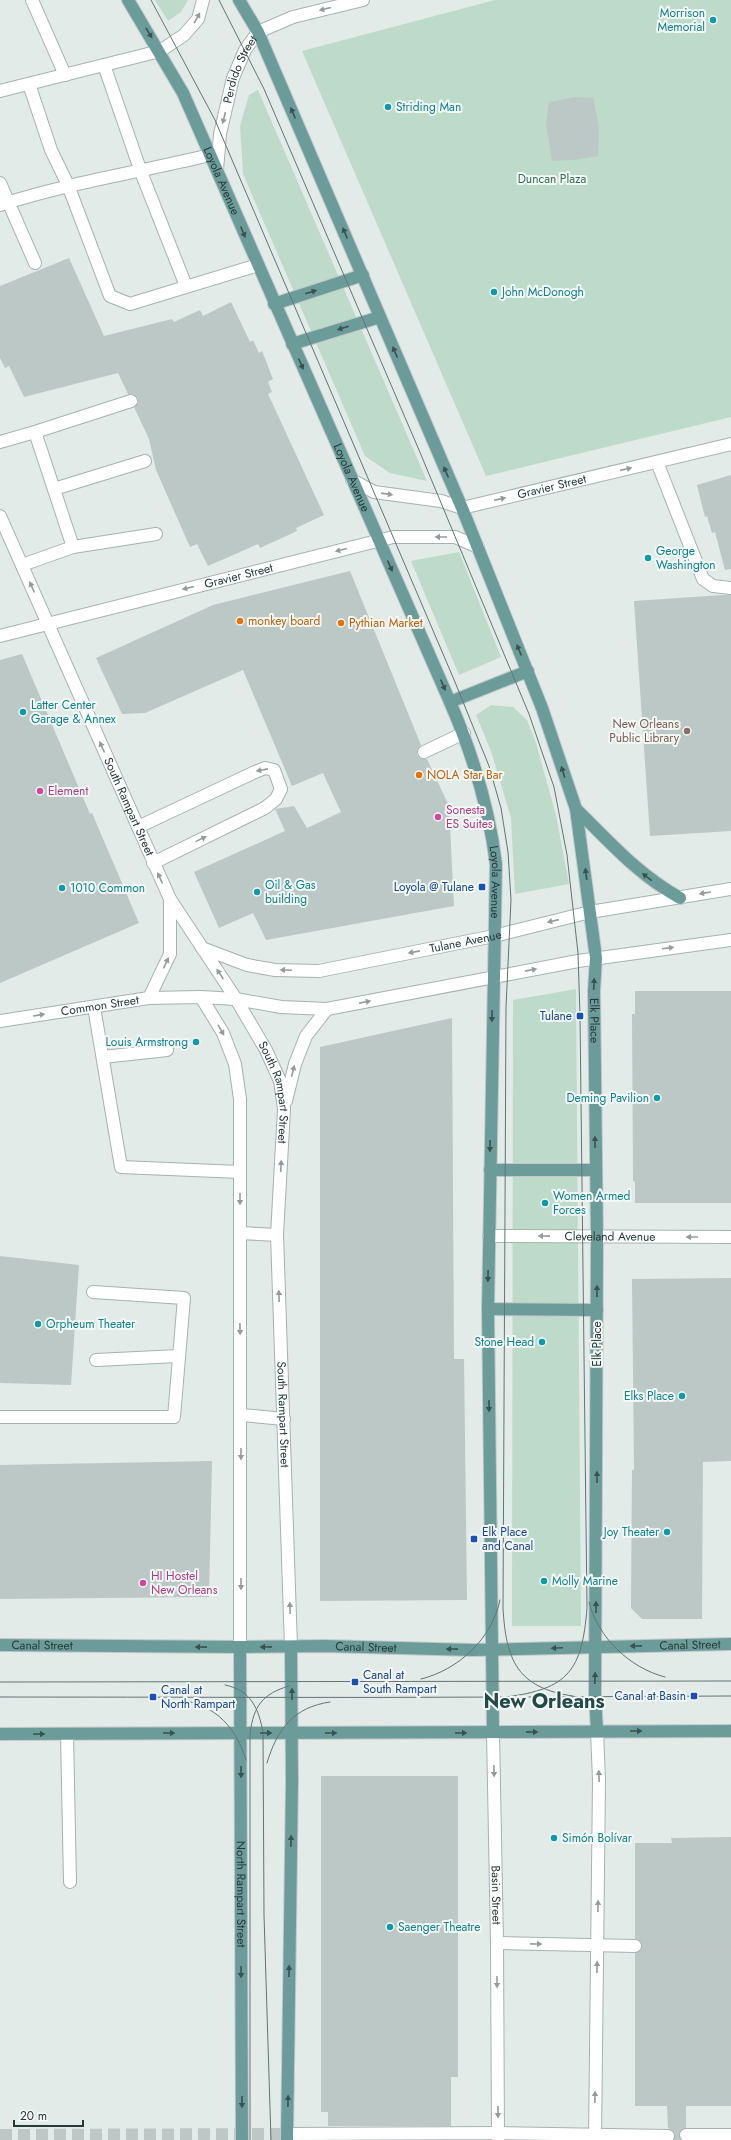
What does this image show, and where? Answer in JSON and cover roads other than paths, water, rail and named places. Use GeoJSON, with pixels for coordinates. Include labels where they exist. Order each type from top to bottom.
{"type":"FeatureCollection","features":[{"type":"Feature","properties":{"kind":"main road","name":"Loyola Avenue"},"geometry":{"type":"LineString","coordinates":[[128,0],[160,51],[183,94],[274,304],[464,733],[482,787],[492,829],[496,864],[493,977]]}},
{"type":"Feature","properties":{"kind":"main road"},"geometry":{"type":"LineString","coordinates":[[240,0],[258,32],[363,275],[462,508],[542,708],[576,809],[596,958]]}},
{"type":"Feature","properties":{"kind":"main road"},"geometry":{"type":"LineString","coordinates":[[274,304],[363,275]]}},
{"type":"Feature","properties":{"kind":"main road"},"geometry":{"type":"LineString","coordinates":[[292,344],[380,317]]}},
{"type":"Feature","properties":{"kind":"main road"},"geometry":{"type":"LineString","coordinates":[[450,702],[528,671]]}},
{"type":"Feature","properties":{"kind":"main road"},"geometry":{"type":"LineString","coordinates":[[576,809],[638,870],[656,884],[680,898]]}},
{"type":"Feature","properties":{"kind":"main road","name":"Elk Place"},"geometry":{"type":"LineString","coordinates":[[596,958],[594,991],[597,1237],[595,1696],[597,1731]]}},
{"type":"Feature","properties":{"kind":"main road"},"geometry":{"type":"LineString","coordinates":[[491,1650],[488,1308],[493,977]]}},
{"type":"Feature","properties":{"kind":"main road"},"geometry":{"type":"LineString","coordinates":[[490,1170],[596,1170]]}},
{"type":"Feature","properties":{"kind":"main road"},"geometry":{"type":"LineString","coordinates":[[488,1308],[597,1310]]}},
{"type":"Feature","properties":{"kind":"main road","name":"Canal Street"},"geometry":{"type":"LineString","coordinates":[[0,1645],[291,1646],[491,1650],[596,1646],[731,1644]]}},
{"type":"Feature","properties":{"kind":"main road","name":"South Rampart Street"},"geometry":{"type":"LineString","coordinates":[[291,1646],[292,1733]]}},
{"type":"Feature","properties":{"kind":"main road","name":"North Rampart Street"},"geometry":{"type":"LineString","coordinates":[[240,1647],[242,2140]]}},
{"type":"Feature","properties":{"kind":"main road","name":"Basin Street"},"geometry":{"type":"LineString","coordinates":[[491,1650],[493,1732]]}},
{"type":"Feature","properties":{"kind":"main road"},"geometry":{"type":"LineString","coordinates":[[0,1734],[731,1731]]}},
{"type":"Feature","properties":{"kind":"main road"},"geometry":{"type":"LineString","coordinates":[[287,2137],[292,1733]]}},
{"type":"Feature","properties":{"kind":"street"},"geometry":{"type":"LineString","coordinates":[[32,0],[65,75]]}},
{"type":"Feature","properties":{"kind":"street"},"geometry":{"type":"LineString","coordinates":[[1,89],[29,84],[160,51],[184,35],[198,18],[203,0]]}},
{"type":"Feature","properties":{"kind":"street","name":"Perdido Street"},"geometry":{"type":"LineString","coordinates":[[217,170],[220,134],[233,78],[245,50],[258,32],[294,17],[363,0]]}},
{"type":"Feature","properties":{"kind":"street"},"geometry":{"type":"LineString","coordinates":[[104,65],[141,172],[186,286]]}},
{"type":"Feature","properties":{"kind":"street"},"geometry":{"type":"LineString","coordinates":[[29,84],[51,150],[68,186],[110,296],[130,304],[186,286],[258,266]]}},
{"type":"Feature","properties":{"kind":"street"},"geometry":{"type":"LineString","coordinates":[[4,204],[68,186],[141,172],[210,155]]}},
{"type":"Feature","properties":{"kind":"street"},"geometry":{"type":"LineString","coordinates":[[0,183],[4,204],[35,263]]}},
{"type":"Feature","properties":{"kind":"street"},"geometry":{"type":"LineString","coordinates":[[0,442],[131,400]]}},
{"type":"Feature","properties":{"kind":"street"},"geometry":{"type":"LineString","coordinates":[[35,432],[73,547]]}},
{"type":"Feature","properties":{"kind":"street","name":"Gravier Street"},"geometry":{"type":"LineString","coordinates":[[462,508],[731,444]]}},
{"type":"Feature","properties":{"kind":"street"},"geometry":{"type":"LineString","coordinates":[[54,489],[145,461]]}},
{"type":"Feature","properties":{"kind":"street"},"geometry":{"type":"LineString","coordinates":[[656,462],[703,580],[713,586],[731,588]]}},
{"type":"Feature","properties":{"kind":"street"},"geometry":{"type":"LineString","coordinates":[[352,480],[374,492],[441,501],[462,508]]}},
{"type":"Feature","properties":{"kind":"street","name":"South Rampart Street"},"geometry":{"type":"LineString","coordinates":[[0,516],[170,899],[236,1000],[266,1050],[280,1081],[284,1109],[277,1235],[291,1646]]}},
{"type":"Feature","properties":{"kind":"street"},"geometry":{"type":"LineString","coordinates":[[22,565],[73,547],[156,534]]}},
{"type":"Feature","properties":{"kind":"street","name":"Gravier Street"},"geometry":{"type":"LineString","coordinates":[[0,636],[393,538],[455,537],[478,547]]}},
{"type":"Feature","properties":{"kind":"street"},"geometry":{"type":"LineString","coordinates":[[424,752],[464,733]]}},
{"type":"Feature","properties":{"kind":"street"},"geometry":{"type":"LineString","coordinates":[[138,827],[254,772],[265,768],[274,770],[281,789],[276,799],[265,808],[154,863]]}},
{"type":"Feature","properties":{"kind":"street","name":"Tulane Avenue"},"geometry":{"type":"LineString","coordinates":[[202,948],[247,965],[275,970],[318,971],[494,936],[590,912],[731,889]]}},
{"type":"Feature","properties":{"kind":"street"},"geometry":{"type":"LineString","coordinates":[[148,998],[170,954],[170,899]]}},
{"type":"Feature","properties":{"kind":"street"},"geometry":{"type":"LineString","coordinates":[[201,997],[236,1000],[281,1007],[327,1009],[596,958],[731,940]]}},
{"type":"Feature","properties":{"kind":"street"},"geometry":{"type":"LineString","coordinates":[[201,997],[223,1033],[235,1064],[240,1099],[242,1414],[240,1647]]}},
{"type":"Feature","properties":{"kind":"street","name":"Common Street"},"geometry":{"type":"LineString","coordinates":[[0,1021],[148,998],[201,997]]}},
{"type":"Feature","properties":{"kind":"street"},"geometry":{"type":"LineString","coordinates":[[94,1007],[121,1167],[240,1172]]}},
{"type":"Feature","properties":{"kind":"street"},"geometry":{"type":"LineString","coordinates":[[284,1109],[295,1064],[306,1036],[327,1009]]}},
{"type":"Feature","properties":{"kind":"street"},"geometry":{"type":"LineString","coordinates":[[103,1058],[167,1050]]}},
{"type":"Feature","properties":{"kind":"street"},"geometry":{"type":"LineString","coordinates":[[240,1232],[277,1235]]}},
{"type":"Feature","properties":{"kind":"street","name":"Cleveland Avenue"},"geometry":{"type":"LineString","coordinates":[[489,1236],[731,1237]]}},
{"type":"Feature","properties":{"kind":"street"},"geometry":{"type":"LineString","coordinates":[[0,1416],[174,1417],[184,1298],[93,1292]]}},
{"type":"Feature","properties":{"kind":"street"},"geometry":{"type":"LineString","coordinates":[[96,1360],[178,1356]]}},
{"type":"Feature","properties":{"kind":"street"},"geometry":{"type":"LineString","coordinates":[[242,1414],[284,1419]]}},
{"type":"Feature","properties":{"kind":"street"},"geometry":{"type":"LineString","coordinates":[[595,2138],[599,1780],[597,1731]]}},
{"type":"Feature","properties":{"kind":"street","name":"Basin Street"},"geometry":{"type":"LineString","coordinates":[[493,1732],[497,1943],[498,2137]]}},
{"type":"Feature","properties":{"kind":"street"},"geometry":{"type":"LineString","coordinates":[[68,1734],[70,1882]]}},
{"type":"Feature","properties":{"kind":"street"},"geometry":{"type":"LineString","coordinates":[[497,1943],[635,1946]]}},
{"type":"Feature","properties":{"kind":"street"},"geometry":{"type":"LineString","coordinates":[[686,2135],[731,2135]]}},
{"type":"Feature","properties":{"kind":"street"},"geometry":{"type":"LineString","coordinates":[[287,2137],[595,2138],[668,2136]]}},
{"type":"Feature","properties":{"kind":"tunnel"},"geometry":{"type":"LineString","coordinates":[[635,1946],[731,1948]]}},
{"type":"Feature","properties":{"kind":"tunnel"},"geometry":{"type":"LineString","coordinates":[[0,2135],[287,2134]]}},
{"type":"Feature","properties":{"kind":"tunnel"},"geometry":{"type":"LineString","coordinates":[[668,2136],[686,2135]]}},
{"type":"Feature","properties":{"kind":"tram line"},"geometry":{"type":"LineString","coordinates":[[151,0],[215,120],[455,682],[489,766],[501,808],[508,852],[511,900],[506,1007],[503,1608],[507,1643],[518,1668],[527,1678],[539,1686],[554,1692],[573,1696]]}},
{"type":"Feature","properties":{"kind":"tram line"},"geometry":{"type":"LineString","coordinates":[[219,0],[264,89],[419,450],[529,714],[554,787],[567,855],[578,953],[580,1016],[587,1608],[585,1629],[581,1647],[576,1661],[568,1673],[558,1682],[545,1688],[506,1697]]}},
{"type":"Feature","properties":{"kind":"tram line"},"geometry":{"type":"LineString","coordinates":[[421,1679],[435,1675],[448,1668],[471,1651],[489,1628],[496,1614],[500,1600]]}},
{"type":"Feature","properties":{"kind":"tram line"},"geometry":{"type":"LineString","coordinates":[[589,1602],[593,1615],[600,1628],[617,1650],[640,1667],[665,1677]]}},
{"type":"Feature","properties":{"kind":"tram line"},"geometry":{"type":"LineString","coordinates":[[0,1682],[731,1681]]}},
{"type":"Feature","properties":{"kind":"tram line"},"geometry":{"type":"LineString","coordinates":[[225,1685],[241,1691],[252,1702],[259,1716],[263,1733],[264,1915],[271,2140]]}},
{"type":"Feature","properties":{"kind":"tram line"},"geometry":{"type":"LineString","coordinates":[[250,2140],[250,1733],[254,1715],[261,1702],[272,1693],[289,1686]]}},
{"type":"Feature","properties":{"kind":"tram line"},"geometry":{"type":"LineString","coordinates":[[529,1697],[731,1696]]}},
{"type":"Feature","properties":{"kind":"tram line"},"geometry":{"type":"LineString","coordinates":[[0,1697],[511,1697]]}},
{"type":"Feature","properties":{"kind":"tram line"},"geometry":{"type":"LineString","coordinates":[[182,1700],[205,1707],[223,1720],[237,1738],[246,1760]]}},
{"type":"Feature","properties":{"kind":"tram line"},"geometry":{"type":"LineString","coordinates":[[267,1763],[276,1740],[289,1722],[306,1709],[330,1702]]}},
{"type":"Feature","properties":{"kind":"place","name":"Morrison Memorial"},"geometry":{"type":"Point","coordinates":[713,20]}},
{"type":"Feature","properties":{"kind":"place","name":"Striding Man"},"geometry":{"type":"Point","coordinates":[388,107]}},
{"type":"Feature","properties":{"kind":"place","name":"John McDonogh"},"geometry":{"type":"Point","coordinates":[494,292]}},
{"type":"Feature","properties":{"kind":"place","name":"George Washington"},"geometry":{"type":"Point","coordinates":[648,558]}},
{"type":"Feature","properties":{"kind":"place","name":"monkey board"},"geometry":{"type":"Point","coordinates":[240,621]}},
{"type":"Feature","properties":{"kind":"place","name":"Pythian Market"},"geometry":{"type":"Point","coordinates":[341,623]}},
{"type":"Feature","properties":{"kind":"place","name":"Latter Center Garage & Annex"},"geometry":{"type":"Point","coordinates":[23,712]}},
{"type":"Feature","properties":{"kind":"place","name":"New Orleans Public Library"},"geometry":{"type":"Point","coordinates":[687,731]}},
{"type":"Feature","properties":{"kind":"place","name":"NOLA Star Bar"},"geometry":{"type":"Point","coordinates":[419,775]}},
{"type":"Feature","properties":{"kind":"place","name":"Element"},"geometry":{"type":"Point","coordinates":[40,791]}},
{"type":"Feature","properties":{"kind":"place","name":"Sonesta ES Suites"},"geometry":{"type":"Point","coordinates":[438,817]}},
{"type":"Feature","properties":{"kind":"place","name":"Loyola @ Tulane"},"geometry":{"type":"Point","coordinates":[482,887]}},
{"type":"Feature","properties":{"kind":"place","name":"1010 Common"},"geometry":{"type":"Point","coordinates":[62,888]}},
{"type":"Feature","properties":{"kind":"place","name":"Oil & Gas building"},"geometry":{"type":"Point","coordinates":[257,892]}},
{"type":"Feature","properties":{"kind":"place","name":"Tulane"},"geometry":{"type":"Point","coordinates":[580,1016]}},
{"type":"Feature","properties":{"kind":"place","name":"Louis Armstrong"},"geometry":{"type":"Point","coordinates":[196,1042]}},
{"type":"Feature","properties":{"kind":"place","name":"Deming Pavilion"},"geometry":{"type":"Point","coordinates":[657,1098]}},
{"type":"Feature","properties":{"kind":"place","name":"Women Armed Forces"},"geometry":{"type":"Point","coordinates":[545,1203]}},
{"type":"Feature","properties":{"kind":"place","name":"Orpheum Theater"},"geometry":{"type":"Point","coordinates":[38,1324]}},
{"type":"Feature","properties":{"kind":"place","name":"Stone Head"},"geometry":{"type":"Point","coordinates":[542,1342]}},
{"type":"Feature","properties":{"kind":"place","name":"Elks Place"},"geometry":{"type":"Point","coordinates":[682,1396]}},
{"type":"Feature","properties":{"kind":"place","name":"Joy Theater"},"geometry":{"type":"Point","coordinates":[667,1532]}},
{"type":"Feature","properties":{"kind":"place","name":"Elk Place and Canal"},"geometry":{"type":"Point","coordinates":[474,1539]}},
{"type":"Feature","properties":{"kind":"place","name":"Molly Marine"},"geometry":{"type":"Point","coordinates":[544,1581]}},
{"type":"Feature","properties":{"kind":"place","name":"HI Hostel New Orleans"},"geometry":{"type":"Point","coordinates":[143,1583]}},
{"type":"Feature","properties":{"kind":"place","name":"Canal at South Rampart"},"geometry":{"type":"Point","coordinates":[355,1682]}},
{"type":"Feature","properties":{"kind":"place","name":"Canal at Basin"},"geometry":{"type":"Point","coordinates":[694,1696]}},
{"type":"Feature","properties":{"kind":"place","name":"Canal at North Rampart"},"geometry":{"type":"Point","coordinates":[153,1697]}},
{"type":"Feature","properties":{"kind":"place","name":"Simón Bolívar"},"geometry":{"type":"Point","coordinates":[554,1838]}},
{"type":"Feature","properties":{"kind":"place","name":"Saenger Theatre"},"geometry":{"type":"Point","coordinates":[390,1927]}},
{"type":"Feature","properties":{"kind":"district","name":"New Orleans"},"geometry":{"type":"Point","coordinates":[544,1701]}},
{"type":"Feature","properties":{"kind":"park label","name":"Duncan Plaza"},"geometry":{"type":"Point","coordinates":[552,179]}}]}
